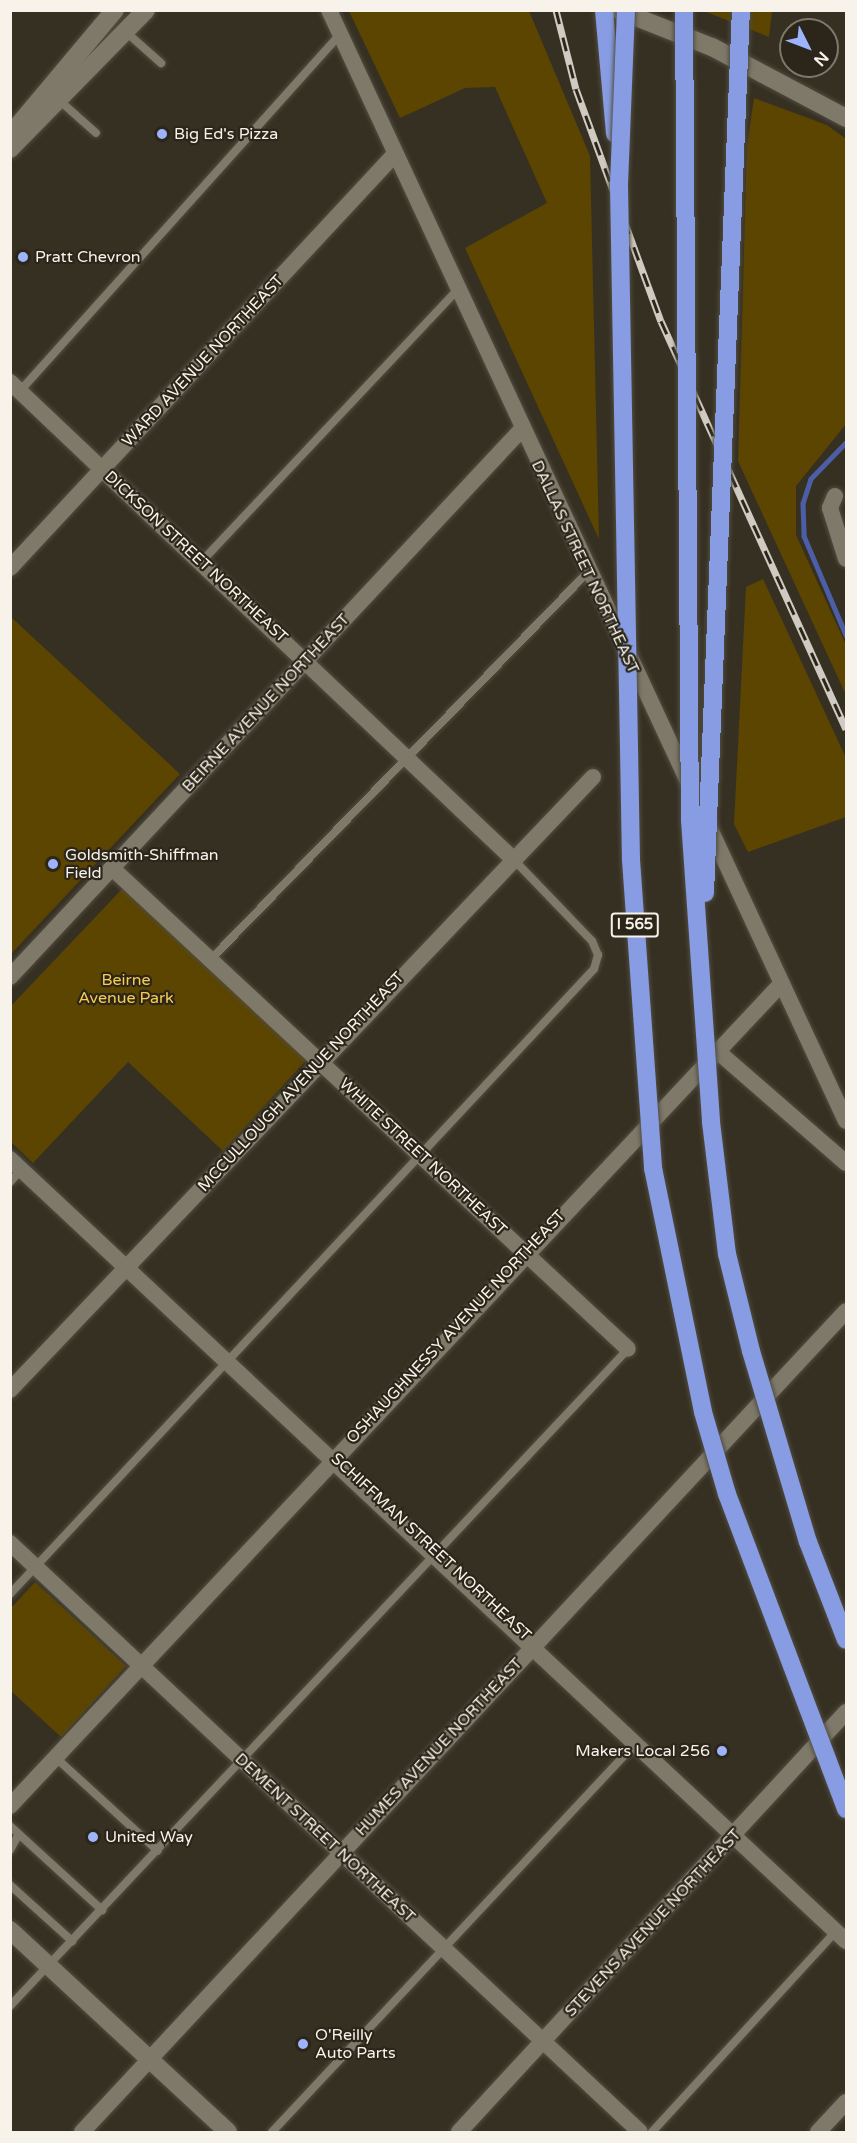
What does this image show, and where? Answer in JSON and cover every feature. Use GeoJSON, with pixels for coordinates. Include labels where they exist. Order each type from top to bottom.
{"type":"FeatureCollection","features":[{"type":"Feature","properties":{"kind":"highway"},"geometry":{"type":"LineString","coordinates":[[604,10],[620,186]]}},
{"type":"Feature","properties":{"kind":"highway","name":"I 565"},"geometry":{"type":"LineString","coordinates":[[626,10],[620,186],[632,860],[653,1168],[698,1390],[727,1494],[846,1809]]}},
{"type":"Feature","properties":{"kind":"highway"},"geometry":{"type":"LineString","coordinates":[[684,10],[690,820],[701,999],[727,1254],[776,1443],[846,1640]]}},
{"type":"Feature","properties":{"kind":"highway"},"geometry":{"type":"LineString","coordinates":[[701,999],[741,10]]}},
{"type":"Feature","properties":{"kind":"highway"},"geometry":{"type":"LineString","coordinates":[[735,130],[752,10]]}},
{"type":"Feature","properties":{"kind":"main road"},"geometry":{"type":"LineString","coordinates":[[10,149],[60,101],[146,10]]}},
{"type":"Feature","properties":{"kind":"main road"},"geometry":{"type":"LineString","coordinates":[[618,10],[712,47],[846,118]]}},
{"type":"Feature","properties":{"kind":"main road"},"geometry":{"type":"LineString","coordinates":[[10,135],[107,13]]}},
{"type":"Feature","properties":{"kind":"main road"},"geometry":{"type":"LineString","coordinates":[[10,1930],[228,2133]]}},
{"type":"Feature","properties":{"kind":"street","name":"DALLAS STREET NORTHEAST"},"geometry":{"type":"LineString","coordinates":[[329,10],[587,573],[846,1121]]}},
{"type":"Feature","properties":{"kind":"street","name":"WARD AVENUE NORTHEAST"},"geometry":{"type":"LineString","coordinates":[[10,567],[103,470],[395,154]]}},
{"type":"Feature","properties":{"kind":"street","name":"DICKSON STREET NORTHEAST"},"geometry":{"type":"LineString","coordinates":[[15,386],[202,561],[512,858]]}},
{"type":"Feature","properties":{"kind":"street","name":"BEIRNE AVENUE NORTHEAST"},"geometry":{"type":"LineString","coordinates":[[10,977],[522,429]]}},
{"type":"Feature","properties":{"kind":"street"},"geometry":{"type":"LineString","coordinates":[[835,496],[830,508],[846,559]]}},
{"type":"Feature","properties":{"kind":"street","name":"MCCULLOUGH AVENUE NORTHEAST"},"geometry":{"type":"LineString","coordinates":[[10,1390],[512,858],[593,777]]}},
{"type":"Feature","properties":{"kind":"street","name":"WHITE STREET NORTHEAST"},"geometry":{"type":"LineString","coordinates":[[112,868],[628,1349]]}},
{"type":"Feature","properties":{"kind":"street","name":"OSHAUGHNESSY AVENUE NORTHEAST"},"geometry":{"type":"LineString","coordinates":[[10,1806],[334,1456],[716,1050],[782,983]]}},
{"type":"Feature","properties":{"kind":"street"},"geometry":{"type":"LineString","coordinates":[[716,1050],[846,1163]]}},
{"type":"Feature","properties":{"kind":"street","name":"SCHIFFMAN STREET NORTHEAST"},"geometry":{"type":"LineString","coordinates":[[14,1170],[127,1266],[334,1456],[841,1936]]}},
{"type":"Feature","properties":{"kind":"street","name":"HUMES AVENUE NORTHEAST"},"geometry":{"type":"LineString","coordinates":[[82,2133],[846,1311]]}},
{"type":"Feature","properties":{"kind":"street","name":"DEMENT STREET NORTHEAST"},"geometry":{"type":"LineString","coordinates":[[10,1543],[640,2133]]}},
{"type":"Feature","properties":{"kind":"street","name":"STEVENS AVENUE NORTHEAST"},"geometry":{"type":"LineString","coordinates":[[459,2133],[846,1712]]}},
{"type":"Feature","properties":{"kind":"street"},"geometry":{"type":"LineString","coordinates":[[818,2133],[846,2102]]}},
{"type":"Feature","properties":{"kind":"lane"},"geometry":{"type":"LineString","coordinates":[[126,32],[161,63]]}},
{"type":"Feature","properties":{"kind":"lane"},"geometry":{"type":"LineString","coordinates":[[15,386],[340,34]]}},
{"type":"Feature","properties":{"kind":"lane"},"geometry":{"type":"LineString","coordinates":[[60,101],[96,133]]}},
{"type":"Feature","properties":{"kind":"lane"},"geometry":{"type":"LineString","coordinates":[[202,561],[456,291]]}},
{"type":"Feature","properties":{"kind":"lane"},"geometry":{"type":"LineString","coordinates":[[211,959],[587,573]]}},
{"type":"Feature","properties":{"kind":"lane"},"geometry":{"type":"LineString","coordinates":[[10,1594],[230,1362],[594,969],[598,955],[592,941],[512,858]]}},
{"type":"Feature","properties":{"kind":"lane"},"geometry":{"type":"LineString","coordinates":[[10,2006],[243,1761],[628,1349]]}},
{"type":"Feature","properties":{"kind":"lane"},"geometry":{"type":"LineString","coordinates":[[272,2133],[637,1742]]}},
{"type":"Feature","properties":{"kind":"lane"},"geometry":{"type":"LineString","coordinates":[[55,1757],[158,1851]]}},
{"type":"Feature","properties":{"kind":"lane"},"geometry":{"type":"LineString","coordinates":[[10,1826],[102,1910]]}},
{"type":"Feature","properties":{"kind":"lane"},"geometry":{"type":"LineString","coordinates":[[10,1851],[19,1834]]}},
{"type":"Feature","properties":{"kind":"lane"},"geometry":{"type":"LineString","coordinates":[[10,1885],[72,1941]]}},
{"type":"Feature","properties":{"kind":"lane"},"geometry":{"type":"LineString","coordinates":[[652,2133],[841,1936]]}},
{"type":"Feature","properties":{"kind":"green space"},"geometry":{"type":"Polygon","coordinates":[[[349,11],[529,11],[590,156],[599,539],[465,248],[547,203],[495,87],[465,88],[400,118],[349,11]]]}},
{"type":"Feature","properties":{"kind":"green space"},"geometry":{"type":"Polygon","coordinates":[[[704,11],[772,11],[769,37],[704,11]]]}},
{"type":"Feature","properties":{"kind":"green space"},"geometry":{"type":"Polygon","coordinates":[[[754,98],[827,125],[846,139],[846,424],[796,486],[796,535],[846,645],[846,695],[738,461],[747,146],[754,98]]]}},
{"type":"Feature","properties":{"kind":"green space"},"geometry":{"type":"Polygon","coordinates":[[[763,579],[846,758],[846,817],[748,852],[734,824],[746,587],[763,579]]]}},
{"type":"Feature","properties":{"kind":"green space","name":"Goldsmith-Shiffman Field"},"geometry":{"type":"Polygon","coordinates":[[[11,617],[180,774],[10,954],[11,617]]]}},
{"type":"Feature","properties":{"kind":"green space","name":"Beirne Avenue Park"},"geometry":{"type":"Polygon","coordinates":[[[123,888],[308,1058],[223,1151],[128,1062],[33,1163],[11,1142],[10,1007],[123,888]]]}},
{"type":"Feature","properties":{"kind":"green space"},"geometry":{"type":"Polygon","coordinates":[[[35,1582],[126,1666],[61,1737],[11,1691],[11,1608],[35,1582]]]}},
{"type":"Feature","properties":{"kind":"waterway"},"geometry":{"type":"LineString","coordinates":[[846,443],[811,479],[803,503],[804,536],[846,635]]}},
{"type":"Feature","properties":{"kind":"railway"},"geometry":{"type":"LineString","coordinates":[[556,10],[576,89],[661,321],[846,729]]}},
{"type":"Feature","properties":{"kind":"place","name":"Big Ed's Pizza"},"geometry":{"type":"Point","coordinates":[162,134]}},
{"type":"Feature","properties":{"kind":"place","name":"Pratt Chevron"},"geometry":{"type":"Point","coordinates":[23,257]}},
{"type":"Feature","properties":{"kind":"place","name":"Goldsmith-Shiffman Field"},"geometry":{"type":"Point","coordinates":[53,864]}},
{"type":"Feature","properties":{"kind":"place","name":"Makers Local 256"},"geometry":{"type":"Point","coordinates":[722,1751]}},
{"type":"Feature","properties":{"kind":"place","name":"United Way"},"geometry":{"type":"Point","coordinates":[93,1837]}},
{"type":"Feature","properties":{"kind":"place","name":"O'Reilly Auto Parts"},"geometry":{"type":"Point","coordinates":[303,2044]}}]}
